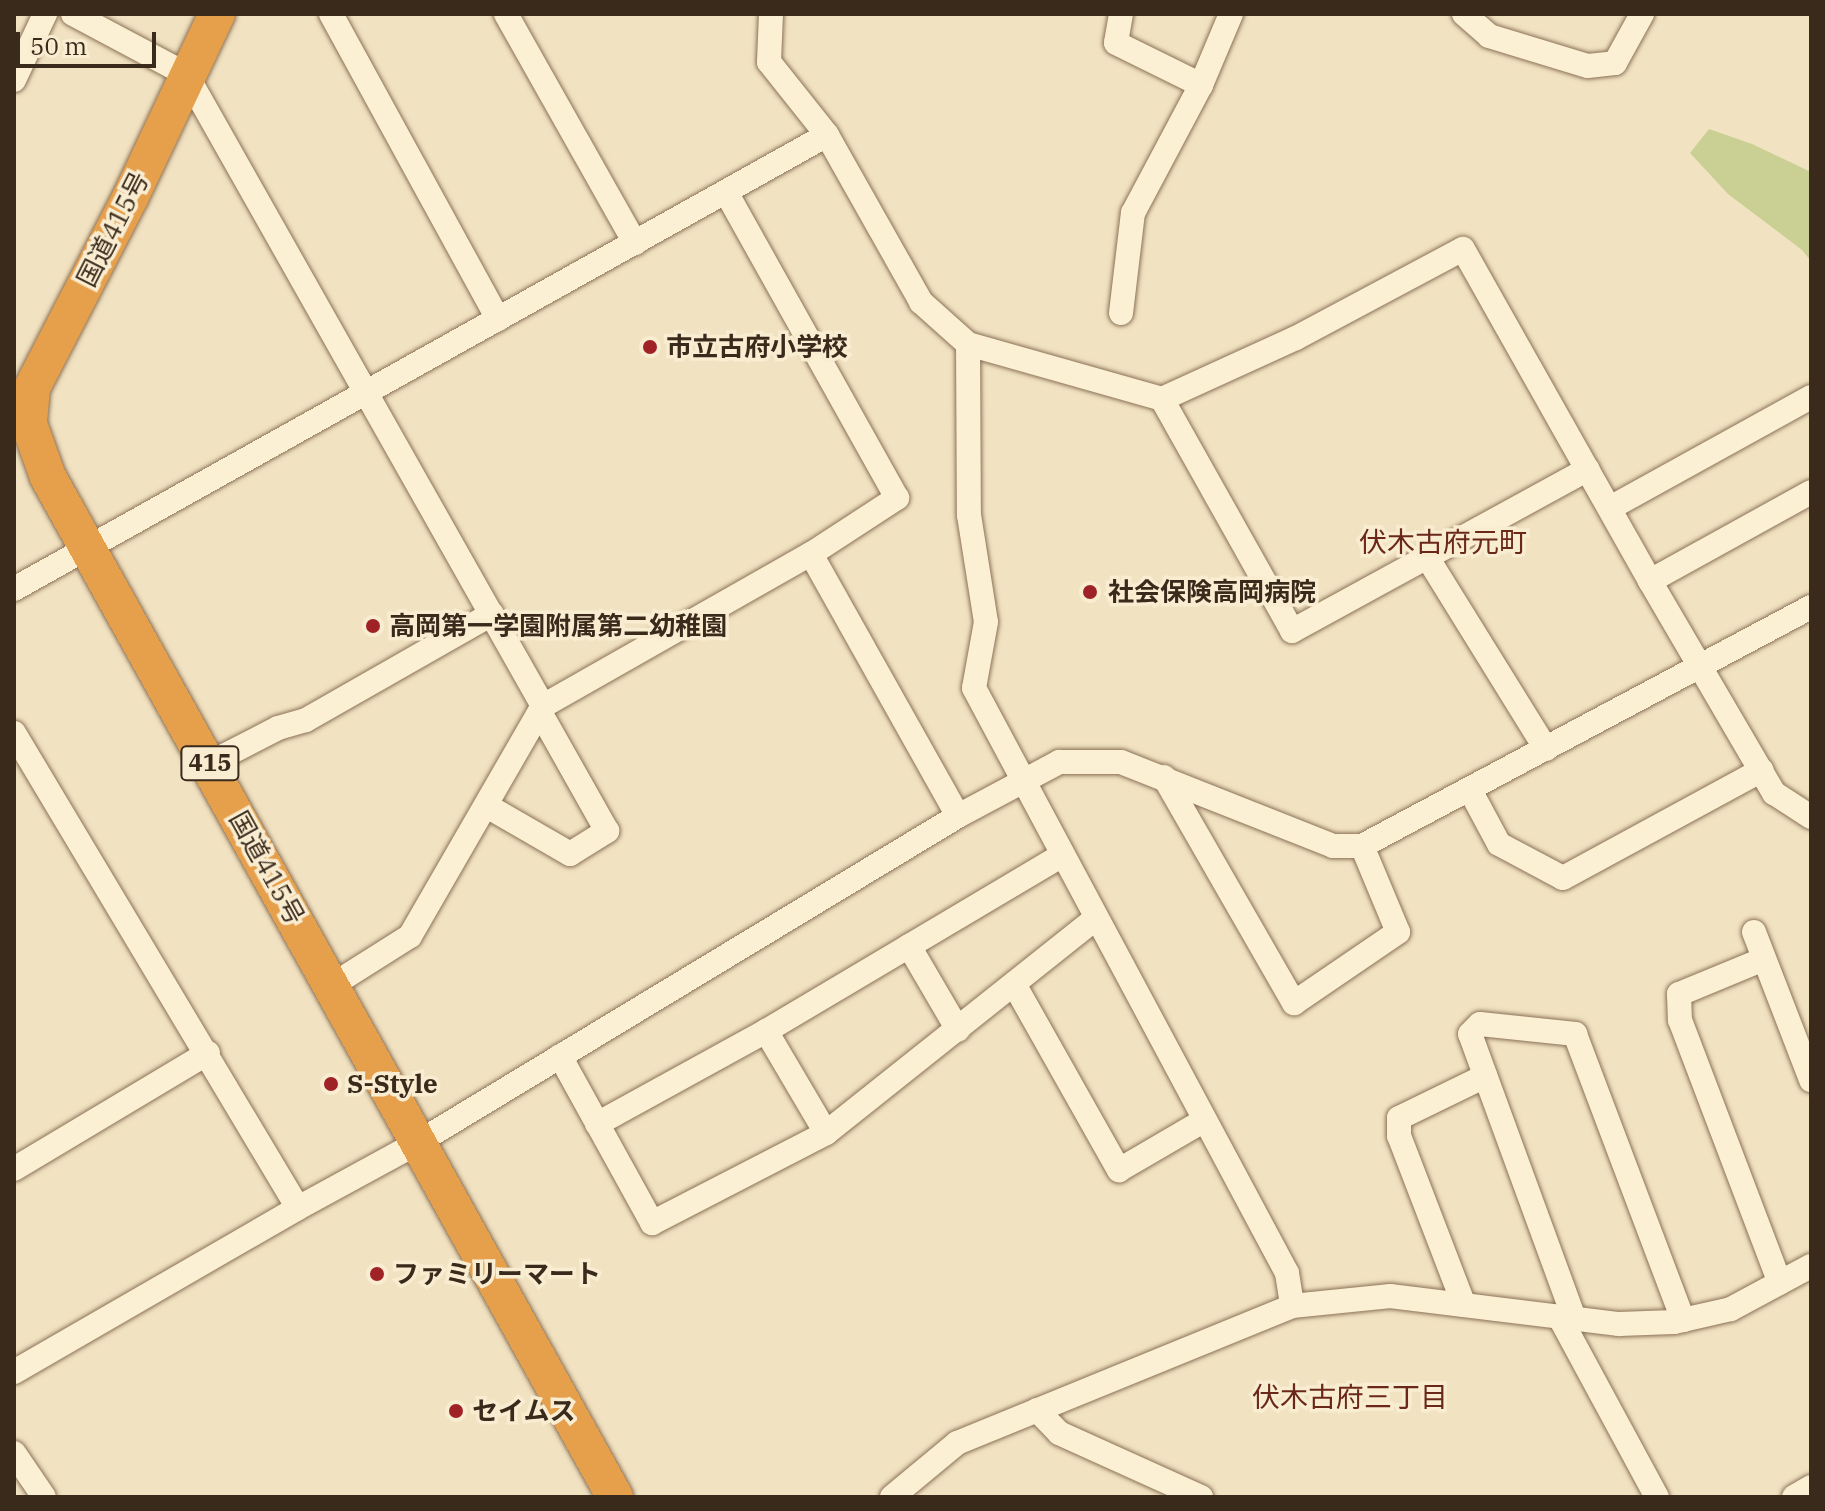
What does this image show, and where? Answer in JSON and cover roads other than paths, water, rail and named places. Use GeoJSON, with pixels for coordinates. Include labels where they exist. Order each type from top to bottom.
{"type":"FeatureCollection","features":[{"type":"Feature","properties":{"kind":"highway","name":"国道415号"},"geometry":{"type":"LineString","coordinates":[[217,14],[131,196],[23,387],[29,424],[48,477],[90,547],[615,1497]]}},
{"type":"Feature","properties":{"kind":"street"},"geometry":{"type":"LineString","coordinates":[[14,80],[45,14]]}},
{"type":"Feature","properties":{"kind":"street"},"geometry":{"type":"LineString","coordinates":[[73,14],[186,74],[492,614],[607,831],[570,854],[487,806]]}},
{"type":"Feature","properties":{"kind":"street"},"geometry":{"type":"LineString","coordinates":[[331,14],[498,319]]}},
{"type":"Feature","properties":{"kind":"street"},"geometry":{"type":"LineString","coordinates":[[506,14],[635,243]]}},
{"type":"Feature","properties":{"kind":"street"},"geometry":{"type":"LineString","coordinates":[[771,14],[769,62],[827,135],[921,302],[968,344],[1162,399],[1296,338],[1463,249],[1650,581],[1774,793],[1811,817]]}},
{"type":"Feature","properties":{"kind":"street"},"geometry":{"type":"LineString","coordinates":[[1121,14],[1116,43],[1201,85]]}},
{"type":"Feature","properties":{"kind":"street"},"geometry":{"type":"LineString","coordinates":[[1121,313],[1133,213],[1201,85],[1231,14]]}},
{"type":"Feature","properties":{"kind":"street"},"geometry":{"type":"LineString","coordinates":[[1464,14],[1489,36],[1588,66],[1615,63],[1642,14]]}},
{"type":"Feature","properties":{"kind":"street"},"geometry":{"type":"LineString","coordinates":[[14,589],[827,135]]}},
{"type":"Feature","properties":{"kind":"street"},"geometry":{"type":"LineString","coordinates":[[331,986],[410,936],[541,709],[811,554],[897,498],[726,192]]}},
{"type":"Feature","properties":{"kind":"street"},"geometry":{"type":"LineString","coordinates":[[968,344],[969,515],[986,622],[974,688],[1287,1273],[1292,1306]]}},
{"type":"Feature","properties":{"kind":"street"},"geometry":{"type":"LineString","coordinates":[[1610,508],[1811,397]]}},
{"type":"Feature","properties":{"kind":"street"},"geometry":{"type":"LineString","coordinates":[[1162,399],[1292,631],[1588,469]]}},
{"type":"Feature","properties":{"kind":"street"},"geometry":{"type":"LineString","coordinates":[[1650,581],[1811,492]]}},
{"type":"Feature","properties":{"kind":"street"},"geometry":{"type":"LineString","coordinates":[[811,554],[958,816]]}},
{"type":"Feature","properties":{"kind":"street"},"geometry":{"type":"LineString","coordinates":[[1427,557],[1546,749]]}},
{"type":"Feature","properties":{"kind":"street"},"geometry":{"type":"LineString","coordinates":[[14,1372],[417,1143],[958,816],[1059,762],[1121,762],[1333,846],[1362,846],[1811,607]]}},
{"type":"Feature","properties":{"kind":"street"},"geometry":{"type":"LineString","coordinates":[[211,767],[278,728],[306,720],[492,614]]}},
{"type":"Feature","properties":{"kind":"street"},"geometry":{"type":"LineString","coordinates":[[18,748],[208,1053],[298,1208]]}},
{"type":"Feature","properties":{"kind":"street"},"geometry":{"type":"LineString","coordinates":[[1470,790],[1499,844],[1563,878],[1762,770]]}},
{"type":"Feature","properties":{"kind":"street"},"geometry":{"type":"LineString","coordinates":[[1164,777],[1294,1003],[1398,932],[1362,846]]}},
{"type":"Feature","properties":{"kind":"street"},"geometry":{"type":"LineString","coordinates":[[597,1124],[766,1031],[1063,855]]}},
{"type":"Feature","properties":{"kind":"street"},"geometry":{"type":"LineString","coordinates":[[560,1056],[652,1223],[826,1133],[1096,918]]}},
{"type":"Feature","properties":{"kind":"street"},"geometry":{"type":"LineString","coordinates":[[1754,932],[1811,1080]]}},
{"type":"Feature","properties":{"kind":"street"},"geometry":{"type":"LineString","coordinates":[[909,946],[958,1030]]}},
{"type":"Feature","properties":{"kind":"street"},"geometry":{"type":"LineString","coordinates":[[1764,959],[1679,994],[1680,1020],[1780,1283]]}},
{"type":"Feature","properties":{"kind":"street"},"geometry":{"type":"LineString","coordinates":[[1014,984],[1119,1170],[1205,1120]]}},
{"type":"Feature","properties":{"kind":"street"},"geometry":{"type":"LineString","coordinates":[[1657,1497],[1566,1317],[1470,1034],[1480,1024],[1575,1034],[1683,1320]]}},
{"type":"Feature","properties":{"kind":"street"},"geometry":{"type":"LineString","coordinates":[[766,1031],[826,1133]]}},
{"type":"Feature","properties":{"kind":"street"},"geometry":{"type":"LineString","coordinates":[[14,1169],[208,1053]]}},
{"type":"Feature","properties":{"kind":"street"},"geometry":{"type":"LineString","coordinates":[[1464,1305],[1399,1136],[1399,1118],[1485,1076]]}},
{"type":"Feature","properties":{"kind":"street"},"geometry":{"type":"LineString","coordinates":[[892,1497],[957,1443],[1292,1306],[1390,1296],[1619,1324],[1683,1320],[1731,1309],[1811,1266]]}},
{"type":"Feature","properties":{"kind":"street"},"geometry":{"type":"LineString","coordinates":[[1037,1410],[1059,1433],[1201,1497]]}},
{"type":"Feature","properties":{"kind":"street"},"geometry":{"type":"LineString","coordinates":[[14,1453],[44,1497]]}},
{"type":"Feature","properties":{"kind":"street"},"geometry":{"type":"LineString","coordinates":[[1794,1497],[1811,1487]]}},
{"type":"Feature","properties":{"kind":"place","name":"市立古府小学校"},"geometry":{"type":"Point","coordinates":[650,347]}},
{"type":"Feature","properties":{"kind":"place","name":"社会保険高岡病院"},"geometry":{"type":"Point","coordinates":[1090,592]}},
{"type":"Feature","properties":{"kind":"place","name":"高岡第一学園附属第二幼稚園"},"geometry":{"type":"Point","coordinates":[373,626]}},
{"type":"Feature","properties":{"kind":"place","name":"S-Style"},"geometry":{"type":"Point","coordinates":[331,1084]}},
{"type":"Feature","properties":{"kind":"place","name":"ファミリーマート"},"geometry":{"type":"Point","coordinates":[377,1274]}},
{"type":"Feature","properties":{"kind":"place","name":"セイムス"},"geometry":{"type":"Point","coordinates":[456,1411]}},
{"type":"Feature","properties":{"kind":"district","name":"伏木古府元町"},"geometry":{"type":"Point","coordinates":[1443,542]}},
{"type":"Feature","properties":{"kind":"district","name":"伏木古府三丁目"},"geometry":{"type":"Point","coordinates":[1350,1397]}}]}
